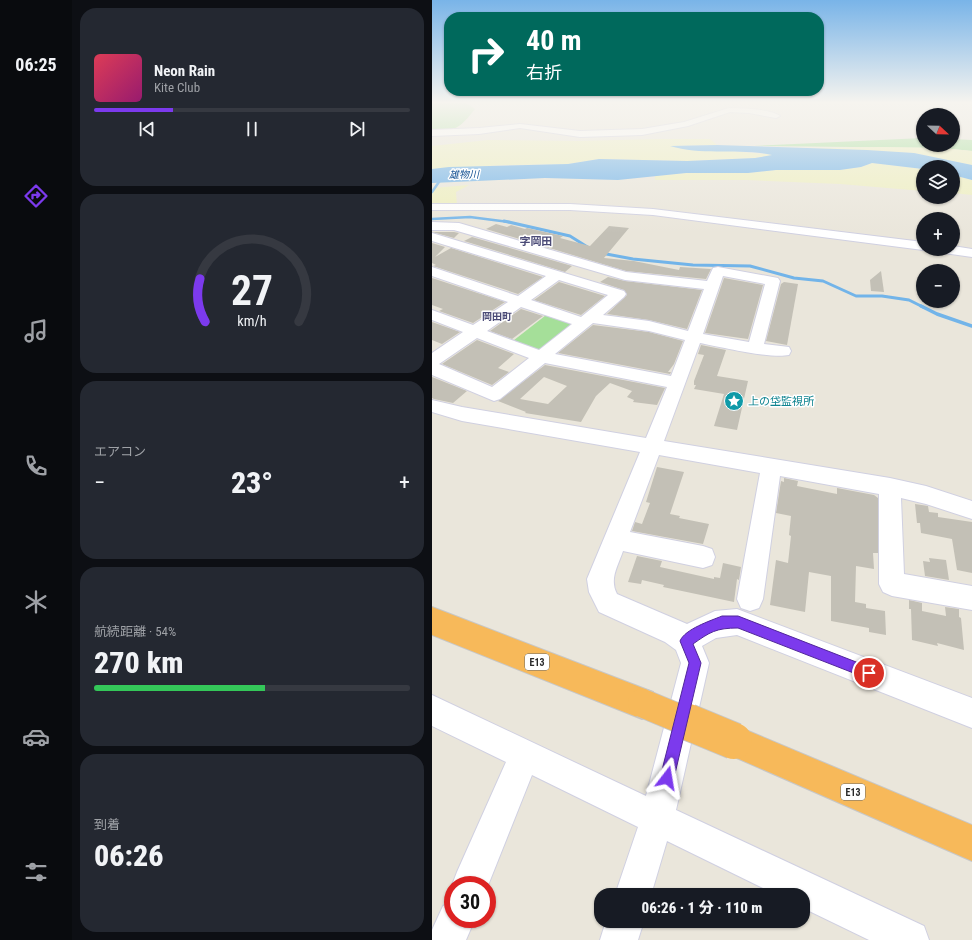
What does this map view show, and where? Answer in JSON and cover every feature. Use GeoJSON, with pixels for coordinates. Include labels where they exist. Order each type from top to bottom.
{"type":"FeatureCollection","features":[{"type":"Feature","properties":{"kind":"highway","name":"E13"},"geometry":{"type":"LineString","coordinates":[[432,621],[642,702],[972,843]]}},
{"type":"Feature","properties":{"kind":"street"},"geometry":{"type":"LineString","coordinates":[[432,207],[440,217],[455,226],[625,276],[712,286]]}},
{"type":"Feature","properties":{"kind":"street"},"geometry":{"type":"LineString","coordinates":[[440,217],[570,208],[653,212],[916,245]]}},
{"type":"Feature","properties":{"kind":"street"},"geometry":{"type":"LineString","coordinates":[[432,237],[619,294],[494,395],[432,368]]}},
{"type":"Feature","properties":{"kind":"street"},"geometry":{"type":"LineString","coordinates":[[960,251],[972,253]]}},
{"type":"Feature","properties":{"kind":"street"},"geometry":{"type":"LineString","coordinates":[[432,271],[518,301],[587,320],[649,326],[694,337],[755,348],[783,351]]}},
{"type":"Feature","properties":{"kind":"street"},"geometry":{"type":"LineString","coordinates":[[635,888],[657,819],[695,663],[686,641],[675,632],[608,603],[602,592],[600,579],[718,272],[773,281],[755,348]]}},
{"type":"Feature","properties":{"kind":"street"},"geometry":{"type":"LineString","coordinates":[[432,361],[556,276]]}},
{"type":"Feature","properties":{"kind":"street"},"geometry":{"type":"LineString","coordinates":[[432,315],[541,357],[676,382]]}},
{"type":"Feature","properties":{"kind":"street"},"geometry":{"type":"LineString","coordinates":[[432,406],[462,414],[771,468],[890,487],[926,495],[972,510]]}},
{"type":"Feature","properties":{"kind":"street"},"geometry":{"type":"LineString","coordinates":[[750,599],[771,468]]}},
{"type":"Feature","properties":{"kind":"street"},"geometry":{"type":"LineString","coordinates":[[890,487],[892,584],[972,598]]}},
{"type":"Feature","properties":{"kind":"street"},"geometry":{"type":"LineString","coordinates":[[615,539],[703,557]]}},
{"type":"Feature","properties":{"kind":"street"},"geometry":{"type":"LineString","coordinates":[[686,641],[710,626],[722,622],[738,622],[972,713]]}},
{"type":"Feature","properties":{"kind":"street"},"geometry":{"type":"LineString","coordinates":[[432,710],[910,940]]}},
{"type":"Feature","properties":{"kind":"street"},"geometry":{"type":"LineString","coordinates":[[474,876],[525,754]]}},
{"type":"Feature","properties":{"kind":"street"},"geometry":{"type":"LineString","coordinates":[[447,940],[452,928]]}},
{"type":"Feature","properties":{"kind":"street"},"geometry":{"type":"LineString","coordinates":[[619,940],[623,928]]}},
{"type":"Feature","properties":{"kind":"green space"},"geometry":{"type":"Polygon","coordinates":[[[754,146],[916,146],[916,148],[754,146]]]}},
{"type":"Feature","properties":{"kind":"green space"},"geometry":{"type":"Polygon","coordinates":[[[960,146],[972,146],[972,151],[960,150],[960,146]]]}},
{"type":"Feature","properties":{"kind":"green space"},"geometry":{"type":"Polygon","coordinates":[[[550,312],[583,323],[541,357],[509,344],[550,312]]]}},
{"type":"Feature","properties":{"kind":"sand"},"geometry":{"type":"Polygon","coordinates":[[[432,146],[679,146],[673,146],[775,155],[755,158],[687,161],[599,159],[568,164],[506,165],[432,169],[432,146]]]}},
{"type":"Feature","properties":{"kind":"sand"},"geometry":{"type":"Polygon","coordinates":[[[797,148],[916,148],[916,152],[960,152],[960,150],[972,151],[972,165],[960,163],[960,160],[948,160],[914,153],[797,148]]]}},
{"type":"Feature","properties":{"kind":"sand"},"geometry":{"type":"Polygon","coordinates":[[[872,163],[916,168],[916,190],[840,184],[747,180],[655,180],[655,176],[686,173],[748,173],[776,170],[840,170],[861,167],[872,163]]]}},
{"type":"Feature","properties":{"kind":"sand"},"geometry":{"type":"Polygon","coordinates":[[[960,177],[972,180],[972,195],[960,194],[960,177]]]}},
{"type":"Feature","properties":{"kind":"sand"},"geometry":{"type":"Polygon","coordinates":[[[469,185],[456,192],[457,206],[432,206],[432,188],[469,185]]]}},
{"type":"Feature","properties":{"kind":"water","name":"雄物川"},"geometry":{"type":"Polygon","coordinates":[[[670,146],[743,146],[867,150],[914,153],[948,160],[916,160],[916,168],[872,163],[861,167],[840,170],[776,170],[748,173],[686,173],[618,180],[545,178],[432,183],[432,169],[449,167],[568,164],[599,159],[687,161],[755,158],[772,155],[747,152],[695,151],[670,146]]]}},
{"type":"Feature","properties":{"kind":"water"},"geometry":{"type":"Polygon","coordinates":[[[960,163],[972,165],[972,180],[960,177],[960,163]]]}},
{"type":"Feature","properties":{"kind":"building"},"geometry":{"type":"Polygon","coordinates":[[[496,224],[507,227],[511,225],[563,236],[560,238],[590,246],[609,226],[629,228],[604,258],[634,261],[679,270],[680,267],[711,269],[706,279],[626,271],[486,229],[496,224]]]}},
{"type":"Feature","properties":{"kind":"building"},"geometry":{"type":"Polygon","coordinates":[[[432,232],[454,232],[459,233],[454,238],[432,232]]]}},
{"type":"Feature","properties":{"kind":"building"},"geometry":{"type":"Polygon","coordinates":[[[472,237],[572,266],[565,272],[464,241],[472,237]]]}},
{"type":"Feature","properties":{"kind":"building"},"geometry":{"type":"Polygon","coordinates":[[[432,243],[445,247],[435,257],[451,248],[543,277],[518,294],[433,266],[436,265],[432,263],[432,243]]]}},
{"type":"Feature","properties":{"kind":"building"},"geometry":{"type":"Polygon","coordinates":[[[881,271],[884,292],[871,291],[870,280],[881,271]]]}},
{"type":"Feature","properties":{"kind":"building"},"geometry":{"type":"Polygon","coordinates":[[[608,277],[625,281],[702,290],[687,329],[649,320],[607,314],[627,295],[624,290],[600,282],[608,277]]]}},
{"type":"Feature","properties":{"kind":"building"},"geometry":{"type":"Polygon","coordinates":[[[432,278],[505,302],[473,323],[439,311],[443,309],[432,305],[432,278]]]}},
{"type":"Feature","properties":{"kind":"building"},"geometry":{"type":"Polygon","coordinates":[[[724,278],[763,285],[748,339],[705,333],[724,278]]]}},
{"type":"Feature","properties":{"kind":"building"},"geometry":{"type":"Polygon","coordinates":[[[559,282],[605,296],[581,315],[534,300],[559,282]]]}},
{"type":"Feature","properties":{"kind":"building"},"geometry":{"type":"Polygon","coordinates":[[[784,282],[798,284],[787,345],[766,341],[781,284],[784,282]]]}},
{"type":"Feature","properties":{"kind":"building"},"geometry":{"type":"Polygon","coordinates":[[[521,309],[543,316],[512,339],[490,331],[521,309]]]}},
{"type":"Feature","properties":{"kind":"building"},"geometry":{"type":"Polygon","coordinates":[[[432,322],[460,332],[442,344],[432,340],[432,322]]]}},
{"type":"Feature","properties":{"kind":"building"},"geometry":{"type":"Polygon","coordinates":[[[593,325],[649,332],[683,341],[674,364],[668,372],[671,372],[670,374],[558,353],[593,325]]]}},
{"type":"Feature","properties":{"kind":"building"},"geometry":{"type":"Polygon","coordinates":[[[477,340],[514,354],[498,368],[509,372],[492,385],[442,364],[477,340]]]}},
{"type":"Feature","properties":{"kind":"building"},"geometry":{"type":"Polygon","coordinates":[[[701,345],[726,350],[717,376],[748,381],[737,430],[714,426],[724,394],[694,389],[696,385],[694,385],[694,381],[704,355],[698,354],[701,345]]]}},
{"type":"Feature","properties":{"kind":"building"},"geometry":{"type":"Polygon","coordinates":[[[545,365],[665,388],[657,405],[633,402],[634,400],[627,397],[632,391],[610,383],[596,396],[581,422],[525,413],[526,412],[498,401],[545,365]],[[544,377],[520,399],[548,404],[567,386],[544,377]]]}},
{"type":"Feature","properties":{"kind":"building"},"geometry":{"type":"Polygon","coordinates":[[[432,377],[467,391],[453,403],[434,399],[432,398],[432,377]]]}},
{"type":"Feature","properties":{"kind":"building"},"geometry":{"type":"Polygon","coordinates":[[[657,467],[684,472],[670,514],[680,516],[679,518],[709,524],[703,544],[632,531],[635,522],[642,524],[650,503],[646,502],[657,467]]]}},
{"type":"Feature","properties":{"kind":"building"},"geometry":{"type":"Polygon","coordinates":[[[784,478],[798,481],[797,486],[837,494],[837,488],[874,495],[878,498],[878,553],[873,553],[874,569],[856,566],[855,602],[866,604],[866,608],[885,611],[886,635],[869,632],[869,628],[831,621],[831,576],[809,572],[805,612],[770,605],[776,560],[788,563],[791,536],[789,535],[791,516],[776,513],[781,481],[784,482],[784,478]]]}},
{"type":"Feature","properties":{"kind":"building"},"geometry":{"type":"Polygon","coordinates":[[[915,504],[928,506],[929,512],[938,513],[938,517],[972,522],[972,573],[957,570],[952,539],[921,533],[920,523],[917,523],[915,504]]]}},
{"type":"Feature","properties":{"kind":"building"},"geometry":{"type":"Polygon","coordinates":[[[637,556],[662,561],[660,567],[714,579],[714,577],[720,578],[723,563],[741,567],[739,580],[737,579],[734,602],[663,587],[664,585],[642,580],[641,584],[628,582],[637,556]]]}},
{"type":"Feature","properties":{"kind":"building"},"geometry":{"type":"Polygon","coordinates":[[[929,558],[946,560],[949,580],[925,576],[923,561],[930,562],[929,558]]]}},
{"type":"Feature","properties":{"kind":"building"},"geometry":{"type":"Polygon","coordinates":[[[909,600],[922,603],[922,611],[946,616],[945,607],[959,609],[964,650],[937,643],[938,646],[912,640],[911,609],[909,609],[909,600]]]}},
{"type":"Feature","properties":{"kind":"waterway"},"geometry":{"type":"LineString","coordinates":[[432,192],[441,179]]}},
{"type":"Feature","properties":{"kind":"waterway"},"geometry":{"type":"LineString","coordinates":[[432,219],[470,217],[508,222]]}},
{"type":"Feature","properties":{"kind":"waterway"},"geometry":{"type":"LineString","coordinates":[[508,222],[570,236],[589,248]]}},
{"type":"Feature","properties":{"kind":"waterway"},"geometry":{"type":"LineString","coordinates":[[601,253],[633,259],[693,265],[750,266],[794,278],[823,281],[856,296],[882,296],[909,300],[937,314],[972,326]]}},
{"type":"Feature","properties":{"kind":"place","name":"上の垈監視所"},"geometry":{"type":"Point","coordinates":[734,401]}},
{"type":"Feature","properties":{"kind":"district","name":"字岡田"},"geometry":{"type":"Point","coordinates":[536,241]}},
{"type":"Feature","properties":{"kind":"district","name":"岡田町"},"geometry":{"type":"Point","coordinates":[497,316]}},
{"type":"Feature","properties":{"kind":"route"},"geometry":{"type":"LineString","coordinates":[[667,778],[695,663],[686,641],[705,628],[722,622],[738,622],[869,673]]}}]}
